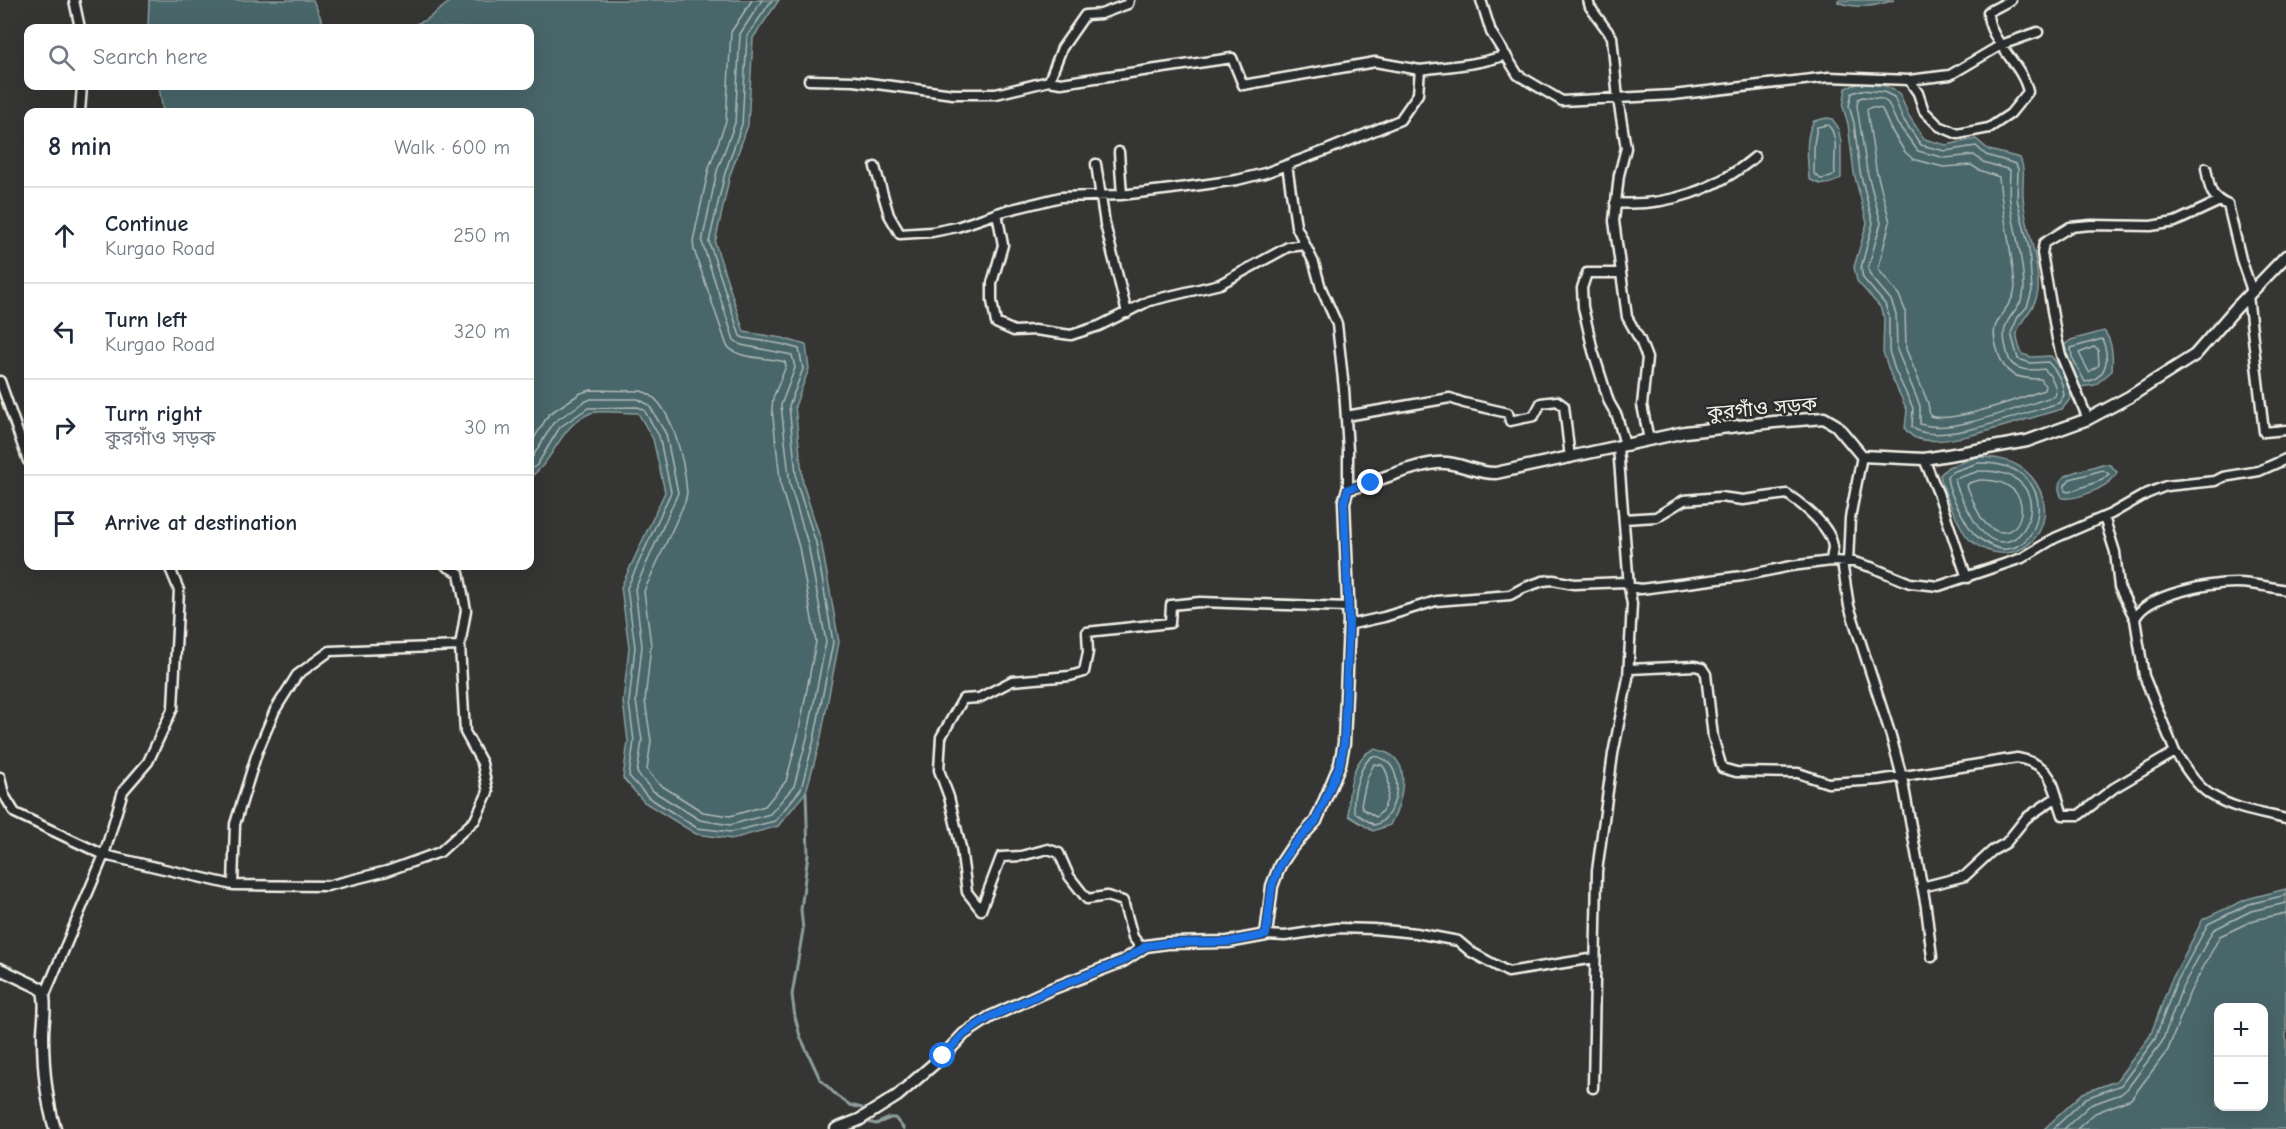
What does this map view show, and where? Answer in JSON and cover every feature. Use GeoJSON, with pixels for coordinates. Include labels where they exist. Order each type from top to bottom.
{"type":"FeatureCollection","features":[{"type":"Feature","properties":{"kind":"street"},"geometry":{"type":"LineString","coordinates":[[74,0],[79,24]]}},
{"type":"Feature","properties":{"kind":"street"},"geometry":{"type":"LineString","coordinates":[[1049,81],[1062,48],[1085,15],[1101,14],[1128,4],[1129,0]]}},
{"type":"Feature","properties":{"kind":"street"},"geometry":{"type":"LineString","coordinates":[[1481,0],[1491,32],[1518,75],[1562,101],[1673,95],[1829,77],[1909,80],[1950,75],[2001,45],[2038,32]]}},
{"type":"Feature","properties":{"kind":"street"},"geometry":{"type":"LineString","coordinates":[[1588,0],[1590,8],[1612,37],[1618,99],[1626,148],[1619,176],[1614,222],[1627,317],[1647,358],[1642,405],[1649,440]]}},
{"type":"Feature","properties":{"kind":"street"},"geometry":{"type":"LineString","coordinates":[[1909,80],[1918,93],[1924,111],[1939,126],[1958,134],[1989,128],[2010,114],[2028,92],[2025,80],[1988,21],[1988,12],[2012,0]]}},
{"type":"Feature","properties":{"kind":"street"},"geometry":{"type":"LineString","coordinates":[[809,80],[854,81],[952,94],[996,94],[1049,81],[1061,83],[1232,58],[1243,85],[1375,62],[1420,70],[1472,64],[1506,55]]}},
{"type":"Feature","properties":{"kind":"street"},"geometry":{"type":"LineString","coordinates":[[875,167],[889,215],[900,234],[932,232],[957,227],[997,213],[1061,197],[1122,195],[1237,180],[1287,165],[1400,120],[1418,94],[1420,70]]}},
{"type":"Feature","properties":{"kind":"street"},"geometry":{"type":"LineString","coordinates":[[80,108],[82,90]]}},
{"type":"Feature","properties":{"kind":"street"},"geometry":{"type":"LineString","coordinates":[[1119,152],[1122,195]]}},
{"type":"Feature","properties":{"kind":"street"},"geometry":{"type":"LineString","coordinates":[[1615,203],[1654,204],[1678,198],[1722,182],[1755,157]]}},
{"type":"Feature","properties":{"kind":"street"},"geometry":{"type":"LineString","coordinates":[[1096,164],[1105,224],[1127,313]]}},
{"type":"Feature","properties":{"kind":"street"},"geometry":{"type":"LineString","coordinates":[[1266,935],[1272,886],[1280,865],[1292,847],[1316,821],[1340,764],[1345,730],[1348,626],[1344,502],[1348,489],[1346,416],[1340,345],[1336,324],[1296,226],[1287,165]]}},
{"type":"Feature","properties":{"kind":"street"},"geometry":{"type":"LineString","coordinates":[[2206,168],[2211,192],[2228,205],[2250,293],[2264,432],[2286,430]]}},
{"type":"Feature","properties":{"kind":"street"},"geometry":{"type":"LineString","coordinates":[[2088,419],[2061,355],[2057,339],[2042,253],[2044,243],[2070,227],[2151,226],[2175,222],[2220,201]]}},
{"type":"Feature","properties":{"kind":"street"},"geometry":{"type":"LineString","coordinates":[[997,213],[1003,245],[992,283],[992,301],[996,323],[1014,331],[1035,330],[1071,336],[1127,313],[1149,301],[1220,284],[1288,247],[1305,244]]}},
{"type":"Feature","properties":{"kind":"street"},"geometry":{"type":"LineString","coordinates":[[1932,957],[1902,777],[1849,606],[1845,562],[1850,518],[1862,456],[1924,459],[2027,441],[2088,419],[2129,397],[2195,355],[2286,256]]}},
{"type":"Feature","properties":{"kind":"street"},"geometry":{"type":"LineString","coordinates":[[1593,1088],[1597,871],[1613,754],[1625,704],[1632,604],[1617,416],[1609,402],[1593,351],[1583,307],[1582,288],[1587,273],[1621,273]]}},
{"type":"Feature","properties":{"kind":"street"},"geometry":{"type":"LineString","coordinates":[[0,381],[24,450]]}},
{"type":"Feature","properties":{"kind":"street"},"geometry":{"type":"LineString","coordinates":[[1346,416],[1450,398],[1508,413],[1510,422],[1534,416],[1541,403],[1557,401],[1564,406],[1570,458]]}},
{"type":"Feature","properties":{"kind":"street","name":"কুরগাঁও সড়ক"},"geometry":{"type":"LineString","coordinates":[[1348,489],[1437,463],[1454,464],[1487,474],[1496,473],[1685,432],[1824,418],[1836,425],[1862,456]]}},
{"type":"Feature","properties":{"kind":"street"},"geometry":{"type":"LineString","coordinates":[[1924,459],[1967,578]]}},
{"type":"Feature","properties":{"kind":"street"},"geometry":{"type":"LineString","coordinates":[[1629,587],[1665,587],[1831,561],[1871,567],[1910,583],[1939,586],[2022,558],[2055,538],[2166,486],[2215,481],[2223,477],[2259,471],[2286,459]]}},
{"type":"Feature","properties":{"kind":"street"},"geometry":{"type":"LineString","coordinates":[[1624,519],[1656,517],[1684,500],[1720,497],[1743,500],[1787,494],[1806,507],[1826,530],[1833,546],[1831,561]]}},
{"type":"Feature","properties":{"kind":"street"},"geometry":{"type":"LineString","coordinates":[[2104,517],[2115,552],[2120,587],[2135,619],[2144,676],[2175,752],[2190,774],[2210,795],[2244,810],[2286,819]]}},
{"type":"Feature","properties":{"kind":"street"},"geometry":{"type":"LineString","coordinates":[[55,1129],[49,1110],[46,1085],[43,1048],[44,997],[104,855],[123,791],[148,762],[173,708],[179,590],[171,570]]}},
{"type":"Feature","properties":{"kind":"street"},"geometry":{"type":"LineString","coordinates":[[0,777],[4,795],[15,813],[104,855],[233,885],[327,886],[387,871],[440,852],[474,820],[488,792],[482,763],[465,732],[460,645],[466,610],[459,573],[453,570]]}},
{"type":"Feature","properties":{"kind":"street"},"geometry":{"type":"LineString","coordinates":[[1348,626],[1384,618],[1436,601],[1510,595],[1543,581],[1553,580],[1574,584],[1626,582],[1629,587]]}},
{"type":"Feature","properties":{"kind":"street"},"geometry":{"type":"LineString","coordinates":[[2135,619],[2153,603],[2178,592],[2208,585],[2237,583],[2286,590]]}},
{"type":"Feature","properties":{"kind":"street"},"geometry":{"type":"LineString","coordinates":[[1142,949],[1133,937],[1123,901],[1107,896],[1087,899],[1069,876],[1059,853],[1048,849],[1021,856],[1001,857],[981,910],[968,892],[962,848],[949,797],[939,770],[941,737],[963,699],[979,698],[1012,681],[1070,676],[1084,672],[1088,652],[1087,632],[1170,623],[1171,605],[1200,602],[1348,607]]}},
{"type":"Feature","properties":{"kind":"street"},"geometry":{"type":"LineString","coordinates":[[233,885],[235,824],[257,753],[275,710],[297,675],[330,651],[460,645]]}},
{"type":"Feature","properties":{"kind":"street"},"geometry":{"type":"LineString","coordinates":[[1629,669],[1695,666],[1702,668],[1706,674],[1713,737],[1722,768],[1736,772],[1798,773],[1827,783],[1902,777],[2017,758],[2034,761],[2046,770],[2063,815],[2079,815],[2114,788],[2175,752]]}},
{"type":"Feature","properties":{"kind":"street"},"geometry":{"type":"LineString","coordinates":[[1922,887],[1965,876],[1992,851],[2006,843],[2026,818],[2057,797]]}},
{"type":"Feature","properties":{"kind":"street"},"geometry":{"type":"LineString","coordinates":[[836,1129],[859,1120],[897,1096],[943,1056],[964,1034],[990,1017],[1051,989],[1123,961],[1146,946],[1167,943],[1228,942],[1266,935],[1285,936],[1337,928],[1416,933],[1458,941],[1472,952],[1508,972],[1595,958]]}},
{"type":"Feature","properties":{"kind":"street"},"geometry":{"type":"LineString","coordinates":[[0,969],[40,988],[44,997]]}},
{"type":"Feature","properties":{"kind":"water"},"geometry":{"type":"Polygon","coordinates":[[[149,0],[313,0],[323,24],[148,24],[149,0]]]}},
{"type":"Feature","properties":{"kind":"water"},"geometry":{"type":"Polygon","coordinates":[[[452,0],[779,0],[753,38],[748,125],[730,175],[715,243],[744,332],[782,338],[806,345],[809,369],[795,406],[803,484],[821,541],[839,642],[820,742],[806,792],[778,826],[732,839],[696,834],[644,802],[623,778],[628,741],[623,702],[629,647],[621,587],[665,492],[653,439],[638,413],[595,412],[580,419],[564,434],[546,462],[534,474],[534,108],[162,108],[160,90],[534,90],[534,24],[416,24],[426,20],[452,0]]]}},
{"type":"Feature","properties":{"kind":"water"},"geometry":{"type":"Polygon","coordinates":[[[1838,0],[1894,0],[1873,6],[1859,6],[1838,2],[1838,0]]]}},
{"type":"Feature","properties":{"kind":"water"},"geometry":{"type":"Polygon","coordinates":[[[1860,83],[1886,86],[1899,93],[1909,116],[1924,139],[1946,145],[1976,139],[1989,150],[2020,158],[2023,171],[2024,207],[2037,266],[2038,291],[2034,304],[2020,326],[2017,336],[2022,354],[2031,357],[2051,356],[2059,366],[2067,381],[2071,398],[2062,409],[1988,431],[1947,440],[1930,441],[1916,438],[1905,429],[1907,410],[1883,352],[1884,318],[1880,307],[1857,281],[1854,267],[1867,223],[1854,173],[1848,124],[1843,107],[1846,88],[1860,83]]]}},
{"type":"Feature","properties":{"kind":"water"},"geometry":{"type":"Polygon","coordinates":[[[1832,119],[1838,127],[1841,143],[1841,178],[1833,183],[1825,184],[1809,179],[1807,149],[1814,121],[1832,119]]]}},
{"type":"Feature","properties":{"kind":"water"},"geometry":{"type":"Polygon","coordinates":[[[2104,331],[2111,345],[2112,371],[2095,385],[2080,387],[2066,358],[2063,346],[2071,340],[2104,331]]]}},
{"type":"Feature","properties":{"kind":"water"},"geometry":{"type":"Polygon","coordinates":[[[1977,457],[2011,462],[2025,470],[2036,483],[2043,500],[2044,517],[2039,531],[2030,543],[2018,550],[2003,553],[1987,550],[1970,540],[1962,529],[1949,501],[1940,475],[1948,467],[1977,457]]]}},
{"type":"Feature","properties":{"kind":"water"},"geometry":{"type":"Polygon","coordinates":[[[2102,464],[2110,465],[2117,472],[2114,478],[2084,495],[2062,498],[2059,489],[2064,477],[2102,464]]]}},
{"type":"Feature","properties":{"kind":"water"},"geometry":{"type":"Polygon","coordinates":[[[1374,749],[1385,752],[1395,759],[1400,766],[1402,786],[1398,808],[1390,825],[1373,831],[1349,816],[1349,807],[1350,788],[1355,768],[1366,754],[1374,749]]]}},
{"type":"Feature","properties":{"kind":"water"},"geometry":{"type":"Polygon","coordinates":[[[2286,889],[2286,1129],[2044,1129],[2083,1093],[2116,1081],[2150,1036],[2170,983],[2203,919],[2247,899],[2286,889]]]}},
{"type":"Feature","properties":{"kind":"waterway"},"geometry":{"type":"LineString","coordinates":[[806,792],[808,854],[801,910],[803,930],[792,995],[795,1017],[800,1036],[820,1079],[850,1105],[862,1108]]}},
{"type":"Feature","properties":{"kind":"waterway"},"geometry":{"type":"LineString","coordinates":[[868,1122],[876,1124],[895,1118],[904,1129]]}},
{"type":"Feature","properties":{"kind":"route"},"geometry":{"type":"LineString","coordinates":[[943,1056],[964,1034],[990,1017],[1091,972],[1123,961],[1146,946],[1167,943],[1228,942],[1266,935],[1272,886],[1280,865],[1292,847],[1316,821],[1340,764],[1345,730],[1349,623],[1344,550],[1344,502],[1348,489],[1371,483]]}}]}
